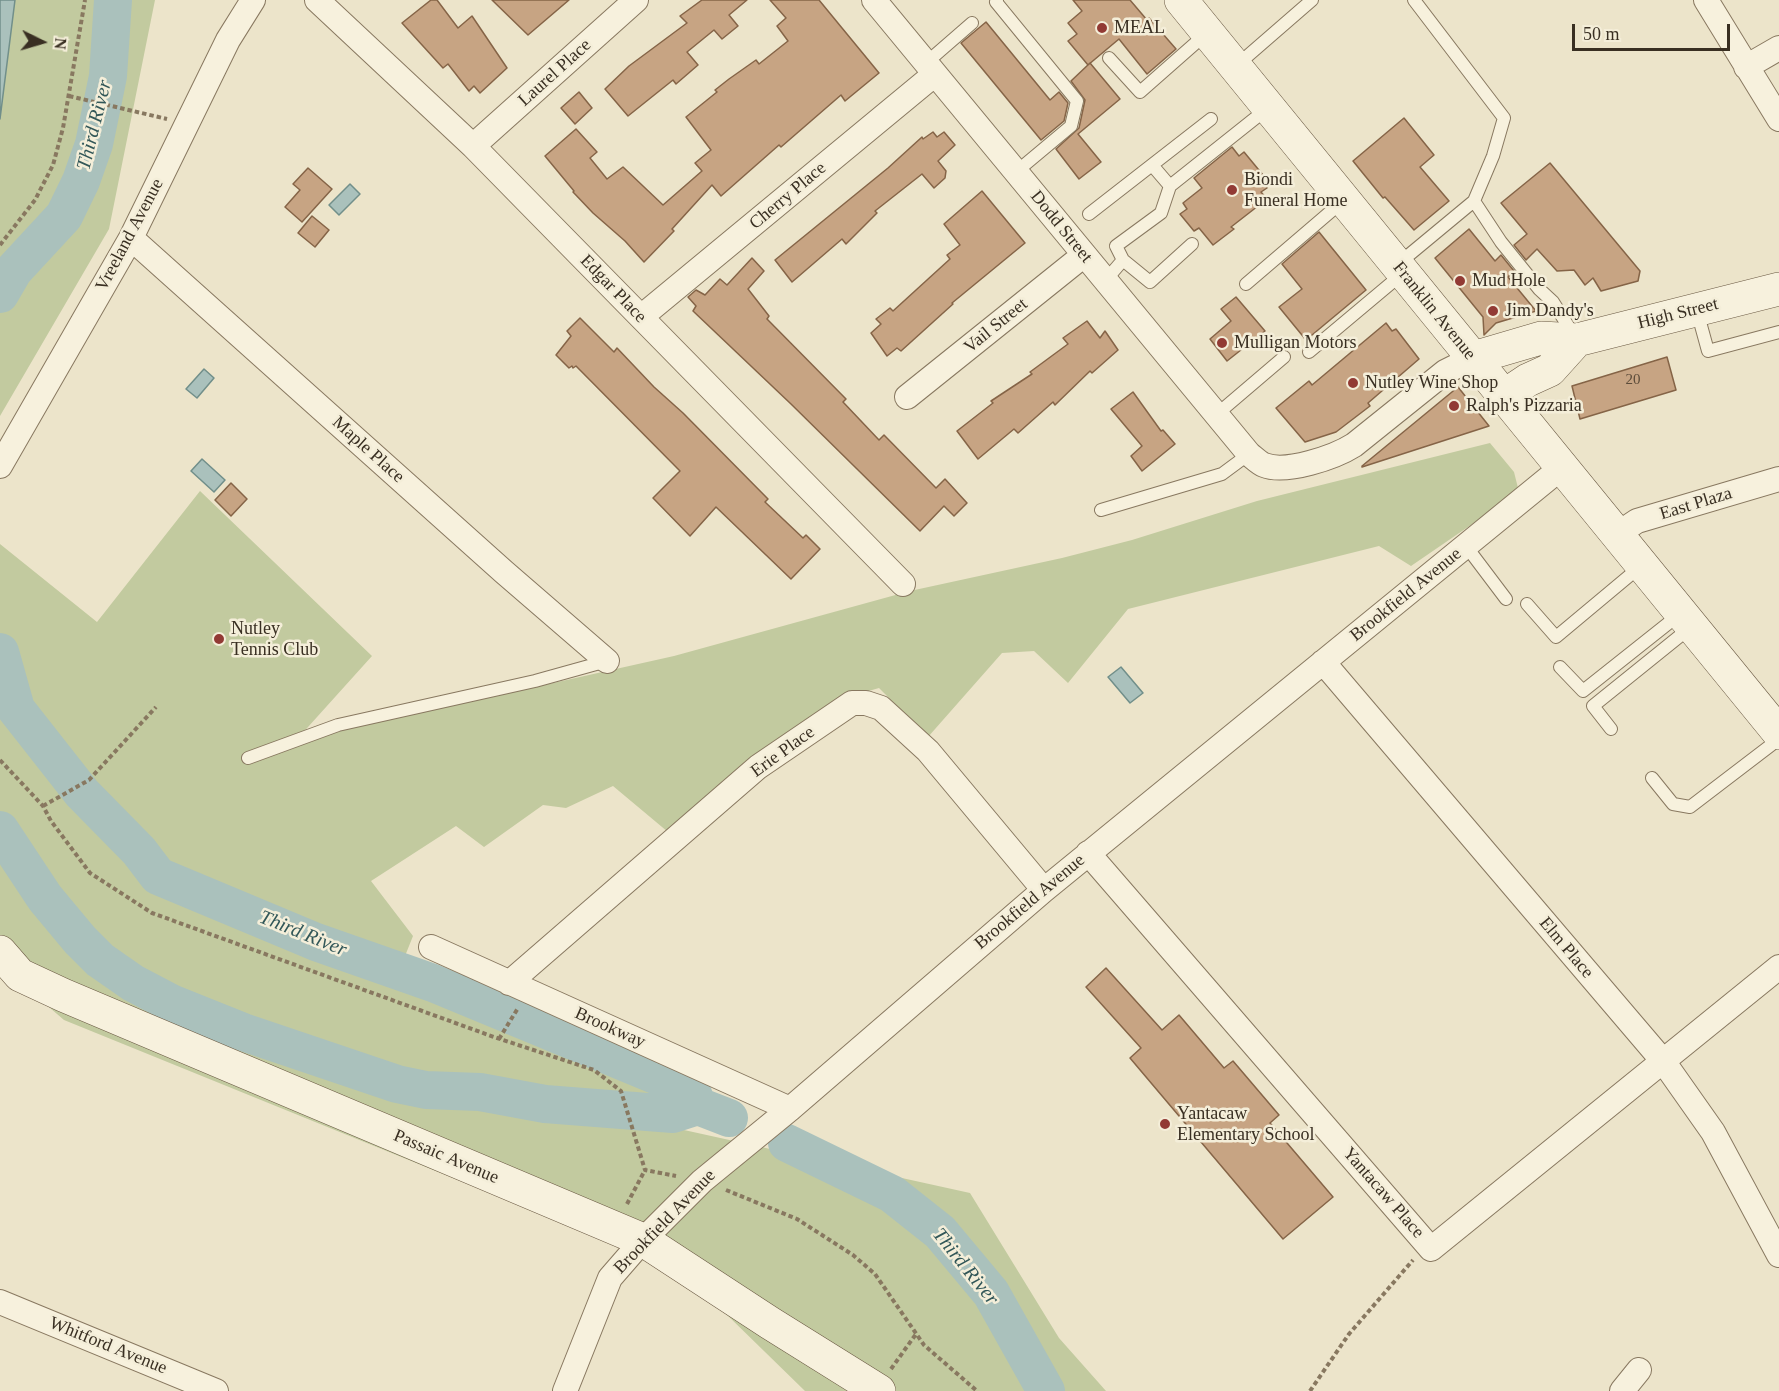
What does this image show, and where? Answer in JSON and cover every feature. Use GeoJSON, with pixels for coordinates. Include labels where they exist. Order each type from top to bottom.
{"type":"FeatureCollection","features":[{"type":"Feature","properties":{"kind":"street","name":"Vreeland Avenue"},"geometry":{"type":"LineString","coordinates":[[0,466],[131,238],[228,40],[253,0]]}},
{"type":"Feature","properties":{"kind":"street","name":"Edgar Place"},"geometry":{"type":"LineString","coordinates":[[317,0],[473,146],[903,584]]}},
{"type":"Feature","properties":{"kind":"street","name":"Laurel Place"},"geometry":{"type":"LineString","coordinates":[[473,146],[636,0]]}},
{"type":"Feature","properties":{"kind":"street","name":"Dodd Street"},"geometry":{"type":"LineString","coordinates":[[874,0],[1249,454]]}},
{"type":"Feature","properties":{"kind":"street","name":"Franklin Avenue"},"geometry":{"type":"LineString","coordinates":[[1180,0],[1779,733]]}},
{"type":"Feature","properties":{"kind":"street"},"geometry":{"type":"LineString","coordinates":[[1706,0],[1779,119]]}},
{"type":"Feature","properties":{"kind":"street"},"geometry":{"type":"LineString","coordinates":[[1746,67],[1779,48]]}},
{"type":"Feature","properties":{"kind":"street","name":"Cherry Place"},"geometry":{"type":"LineString","coordinates":[[641,317],[931,69]]}},
{"type":"Feature","properties":{"kind":"street","name":"Maple Place"},"geometry":{"type":"LineString","coordinates":[[131,238],[495,564],[607,661]]}},
{"type":"Feature","properties":{"kind":"street","name":"Vail Street"},"geometry":{"type":"LineString","coordinates":[[908,397],[1084,255]]}},
{"type":"Feature","properties":{"kind":"street","name":"High Street"},"geometry":{"type":"LineString","coordinates":[[1473,358],[1541,338],[1577,340],[1779,289]]}},
{"type":"Feature","properties":{"kind":"street"},"geometry":{"type":"LineString","coordinates":[[1504,396],[1528,380],[1550,370],[1577,340]]}},
{"type":"Feature","properties":{"kind":"street"},"geometry":{"type":"LineString","coordinates":[[1249,454],[1263,465],[1286,467],[1341,453],[1444,372],[1473,358]]}},
{"type":"Feature","properties":{"kind":"street","name":"Brookfield Avenue"},"geometry":{"type":"LineString","coordinates":[[565,1391],[628,1234],[702,1180],[790,1109],[1088,853],[1561,468]]}},
{"type":"Feature","properties":{"kind":"street","name":"East Plaza"},"geometry":{"type":"LineString","coordinates":[[1617,535],[1637,521],[1779,479]]}},
{"type":"Feature","properties":{"kind":"street","name":"Elm Place"},"geometry":{"type":"LineString","coordinates":[[1323,662],[1663,1061],[1713,1132],[1779,1255]]}},
{"type":"Feature","properties":{"kind":"street","name":"Erie Place"},"geometry":{"type":"LineString","coordinates":[[515,993],[758,767],[852,703],[866,703],[881,708],[928,751],[1044,890]]}},
{"type":"Feature","properties":{"kind":"street","name":"Yantacaw Place"},"geometry":{"type":"LineString","coordinates":[[1088,853],[1431,1249],[1779,967]]}},
{"type":"Feature","properties":{"kind":"street","name":"Brookway"},"geometry":{"type":"LineString","coordinates":[[431,947],[515,993],[790,1109]]}},
{"type":"Feature","properties":{"kind":"street","name":"Passaic Avenue"},"geometry":{"type":"LineString","coordinates":[[0,952],[20,975],[63,995],[628,1234],[878,1390]]}},
{"type":"Feature","properties":{"kind":"street","name":"Whitford Avenue"},"geometry":{"type":"LineString","coordinates":[[0,1302],[181,1384],[216,1391]]}},
{"type":"Feature","properties":{"kind":"street"},"geometry":{"type":"LineString","coordinates":[[1622,1391],[1639,1370]]}},
{"type":"Feature","properties":{"kind":"lane"},"geometry":{"type":"LineString","coordinates":[[997,0],[996,2],[1077,101],[1071,126],[1016,172]]}},
{"type":"Feature","properties":{"kind":"lane"},"geometry":{"type":"LineString","coordinates":[[1235,67],[1312,0]]}},
{"type":"Feature","properties":{"kind":"lane"},"geometry":{"type":"LineString","coordinates":[[1309,352],[1474,201],[1493,156],[1504,118],[1414,0]]}},
{"type":"Feature","properties":{"kind":"lane"},"geometry":{"type":"LineString","coordinates":[[931,69],[972,23]]}},
{"type":"Feature","properties":{"kind":"lane"},"geometry":{"type":"LineString","coordinates":[[1109,58],[1140,92],[1208,33]]}},
{"type":"Feature","properties":{"kind":"lane"},"geometry":{"type":"LineString","coordinates":[[1192,244],[1150,282],[1123,260],[1116,246],[1161,213],[1170,186],[1269,108]]}},
{"type":"Feature","properties":{"kind":"lane"},"geometry":{"type":"LineString","coordinates":[[1089,214],[1211,119]]}},
{"type":"Feature","properties":{"kind":"lane"},"geometry":{"type":"LineString","coordinates":[[1152,165],[1170,186]]}},
{"type":"Feature","properties":{"kind":"lane"},"geometry":{"type":"LineString","coordinates":[[1246,284],[1344,201]]}},
{"type":"Feature","properties":{"kind":"lane"},"geometry":{"type":"LineString","coordinates":[[1474,201],[1501,242],[1539,289],[1553,302],[1577,340]]}},
{"type":"Feature","properties":{"kind":"lane"},"geometry":{"type":"LineString","coordinates":[[1105,281],[1123,260]]}},
{"type":"Feature","properties":{"kind":"lane"},"geometry":{"type":"LineString","coordinates":[[1696,310],[1708,351],[1779,332]]}},
{"type":"Feature","properties":{"kind":"lane"},"geometry":{"type":"LineString","coordinates":[[1216,415],[1284,357]]}},
{"type":"Feature","properties":{"kind":"lane"},"geometry":{"type":"LineString","coordinates":[[1101,510],[1222,474],[1249,454]]}},
{"type":"Feature","properties":{"kind":"lane"},"geometry":{"type":"LineString","coordinates":[[1466,546],[1506,599]]}},
{"type":"Feature","properties":{"kind":"lane"},"geometry":{"type":"LineString","coordinates":[[1527,604],[1556,637],[1642,566]]}},
{"type":"Feature","properties":{"kind":"lane"},"geometry":{"type":"LineString","coordinates":[[1560,667],[1583,691],[1687,619]]}},
{"type":"Feature","properties":{"kind":"lane"},"geometry":{"type":"LineString","coordinates":[[1611,729],[1593,706],[1687,619]]}},
{"type":"Feature","properties":{"kind":"lane"},"geometry":{"type":"LineString","coordinates":[[248,758],[338,725],[536,681],[607,661]]}},
{"type":"Feature","properties":{"kind":"lane"},"geometry":{"type":"LineString","coordinates":[[1652,778],[1673,804],[1690,807],[1779,739]]}},
{"type":"Feature","properties":{"kind":"path"},"geometry":{"type":"LineString","coordinates":[[0,245],[34,200],[53,165],[63,128],[85,0]]}},
{"type":"Feature","properties":{"kind":"path"},"geometry":{"type":"LineString","coordinates":[[69,96],[188,124]]}},
{"type":"Feature","properties":{"kind":"path"},"geometry":{"type":"LineString","coordinates":[[43,806],[89,780],[156,707]]}},
{"type":"Feature","properties":{"kind":"path"},"geometry":{"type":"LineString","coordinates":[[0,760],[43,806],[51,821],[90,873],[152,913],[594,1070],[621,1091],[645,1170],[628,1234]]}},
{"type":"Feature","properties":{"kind":"path"},"geometry":{"type":"LineString","coordinates":[[499,1038],[515,993]]}},
{"type":"Feature","properties":{"kind":"path"},"geometry":{"type":"LineString","coordinates":[[645,1170],[702,1180],[797,1219],[853,1255],[875,1274],[924,1345],[977,1391]]}},
{"type":"Feature","properties":{"kind":"path"},"geometry":{"type":"LineString","coordinates":[[1310,1391],[1349,1334],[1427,1245]]}},
{"type":"Feature","properties":{"kind":"path"},"geometry":{"type":"LineString","coordinates":[[878,1390],[916,1334]]}},
{"type":"Feature","properties":{"kind":"green space"},"geometry":{"type":"Polygon","coordinates":[[[0,0],[155,0],[109,229],[0,416],[0,0]]]}},
{"type":"Feature","properties":{"kind":"green space"},"geometry":{"type":"Polygon","coordinates":[[[1490,443],[1514,472],[1519,492],[1411,566],[1379,546],[1128,609],[1068,683],[1034,651],[1002,653],[928,737],[879,688],[841,699],[668,832],[613,786],[566,808],[543,805],[484,847],[456,826],[371,881],[413,936],[399,971],[316,942],[158,876],[138,851],[87,799],[153,883],[659,1078],[688,1092],[692,1097],[684,1130],[970,1193],[1059,1338],[1106,1391],[805,1391],[682,1271],[64,1020],[0,965],[0,544],[97,622],[200,491],[372,656],[299,737],[674,656],[910,591],[1062,558],[1132,540],[1257,501],[1490,443]]]}},
{"type":"Feature","properties":{"kind":"water"},"geometry":{"type":"Polygon","coordinates":[[[0,0],[15,0],[0,119],[0,0]]]}},
{"type":"Feature","properties":{"kind":"water"},"geometry":{"type":"Polygon","coordinates":[[[350,184],[360,194],[339,215],[329,205],[350,184]]]}},
{"type":"Feature","properties":{"kind":"water"},"geometry":{"type":"Polygon","coordinates":[[[204,369],[214,378],[197,398],[186,389],[204,369]]]}},
{"type":"Feature","properties":{"kind":"water"},"geometry":{"type":"Polygon","coordinates":[[[202,459],[225,480],[214,492],[191,471],[202,459]]]}},
{"type":"Feature","properties":{"kind":"water"},"geometry":{"type":"Polygon","coordinates":[[[1121,667],[1143,693],[1130,703],[1108,677],[1121,667]]]}},
{"type":"Feature","properties":{"kind":"building"},"geometry":{"type":"Polygon","coordinates":[[[431,0],[437,0],[458,28],[472,16],[507,68],[480,93],[474,86],[469,91],[448,64],[443,68],[402,23],[431,0]]]}},
{"type":"Feature","properties":{"kind":"building"},"geometry":{"type":"Polygon","coordinates":[[[492,0],[569,0],[528,35],[492,0]]]}},
{"type":"Feature","properties":{"kind":"building"},"geometry":{"type":"Polygon","coordinates":[[[702,0],[747,0],[729,15],[738,26],[722,39],[714,30],[687,52],[698,65],[676,84],[673,80],[628,116],[605,89],[629,66],[687,23],[680,16],[702,0]]]}},
{"type":"Feature","properties":{"kind":"building"},"geometry":{"type":"Polygon","coordinates":[[[770,0],[819,0],[879,73],[845,101],[841,95],[721,196],[712,185],[672,229],[674,231],[644,262],[573,192],[545,156],[576,129],[597,152],[590,158],[607,179],[623,167],[663,205],[702,171],[695,163],[711,150],[686,117],[729,79],[756,60],[759,64],[788,41],[777,26],[786,18],[770,0]]]}},
{"type":"Feature","properties":{"kind":"building"},"geometry":{"type":"Polygon","coordinates":[[[1073,0],[1130,0],[1176,49],[1147,74],[1119,39],[1088,65],[1068,41],[1077,34],[1068,23],[1082,11],[1073,0]]]}},
{"type":"Feature","properties":{"kind":"building"},"geometry":{"type":"Polygon","coordinates":[[[986,22],[1050,100],[1059,92],[1068,103],[1064,121],[1041,140],[961,43],[986,22]]]}},
{"type":"Feature","properties":{"kind":"building"},"geometry":{"type":"Polygon","coordinates":[[[1090,63],[1120,99],[1078,134],[1101,162],[1079,179],[1056,149],[1079,128],[1085,100],[1071,81],[1090,63]]]}},
{"type":"Feature","properties":{"kind":"building"},"geometry":{"type":"Polygon","coordinates":[[[579,92],[592,108],[575,124],[561,108],[579,92]]]}},
{"type":"Feature","properties":{"kind":"building"},"geometry":{"type":"Polygon","coordinates":[[[1404,118],[1434,155],[1420,167],[1449,201],[1414,230],[1385,197],[1383,198],[1353,161],[1404,118]]]}},
{"type":"Feature","properties":{"kind":"building"},"geometry":{"type":"Polygon","coordinates":[[[933,132],[937,137],[944,132],[955,145],[938,161],[946,171],[945,178],[934,188],[922,174],[875,211],[877,213],[846,244],[842,239],[792,282],[775,260],[888,168],[922,137],[923,139],[933,132]]]}},
{"type":"Feature","properties":{"kind":"building","name":"Biondi Funeral Home"},"geometry":{"type":"Polygon","coordinates":[[[1232,147],[1239,156],[1244,152],[1263,175],[1259,178],[1267,188],[1261,192],[1267,199],[1231,227],[1234,229],[1213,245],[1199,228],[1194,231],[1180,214],[1187,209],[1183,203],[1202,188],[1194,178],[1232,147]]]}},
{"type":"Feature","properties":{"kind":"building"},"geometry":{"type":"Polygon","coordinates":[[[1550,163],[1640,271],[1638,281],[1601,291],[1593,278],[1585,285],[1574,270],[1557,271],[1537,249],[1526,260],[1514,245],[1527,234],[1501,203],[1550,163]]]}},
{"type":"Feature","properties":{"kind":"building"},"geometry":{"type":"Polygon","coordinates":[[[308,168],[332,189],[302,222],[285,207],[300,190],[293,184],[308,168]]]}},
{"type":"Feature","properties":{"kind":"building"},"geometry":{"type":"Polygon","coordinates":[[[982,191],[1025,243],[952,303],[901,351],[897,348],[887,356],[871,333],[881,324],[876,319],[890,308],[893,311],[950,259],[947,255],[960,245],[944,224],[982,191]]]}},
{"type":"Feature","properties":{"kind":"building"},"geometry":{"type":"Polygon","coordinates":[[[312,216],[329,230],[315,247],[298,233],[312,216]]]}},
{"type":"Feature","properties":{"kind":"building"},"geometry":{"type":"Polygon","coordinates":[[[1469,229],[1495,261],[1501,255],[1514,271],[1508,277],[1536,311],[1496,323],[1484,335],[1483,317],[1435,258],[1469,229]]]}},
{"type":"Feature","properties":{"kind":"building"},"geometry":{"type":"Polygon","coordinates":[[[1319,232],[1366,290],[1306,340],[1279,307],[1302,289],[1282,264],[1319,232]]]}},
{"type":"Feature","properties":{"kind":"building"},"geometry":{"type":"Polygon","coordinates":[[[752,258],[764,271],[748,289],[769,316],[767,319],[846,399],[843,402],[879,440],[884,435],[936,488],[945,479],[967,503],[954,516],[944,506],[920,531],[693,311],[696,306],[688,297],[696,290],[705,295],[720,279],[727,285],[752,258]]]}},
{"type":"Feature","properties":{"kind":"building"},"geometry":{"type":"Polygon","coordinates":[[[1236,297],[1265,331],[1227,361],[1210,339],[1231,321],[1221,309],[1236,297]]]}},
{"type":"Feature","properties":{"kind":"building"},"geometry":{"type":"Polygon","coordinates":[[[580,318],[614,352],[617,348],[654,387],[683,413],[768,499],[765,502],[803,538],[806,535],[820,549],[791,579],[716,507],[690,536],[653,498],[680,471],[576,366],[569,368],[556,355],[571,336],[567,331],[580,318]]]}},
{"type":"Feature","properties":{"kind":"building"},"geometry":{"type":"Polygon","coordinates":[[[1087,321],[1100,338],[1105,331],[1118,350],[1092,373],[1090,371],[1055,405],[1053,402],[1018,433],[1014,429],[978,459],[957,431],[993,403],[991,401],[1032,374],[1030,372],[1068,344],[1063,338],[1087,321]]]}},
{"type":"Feature","properties":{"kind":"building","name":"Nutley Wine Shop"},"geometry":{"type":"Polygon","coordinates":[[[1386,323],[1392,331],[1396,329],[1419,359],[1368,403],[1370,406],[1336,432],[1305,442],[1276,408],[1309,381],[1312,385],[1386,323]]]}},
{"type":"Feature","properties":{"kind":"building"},"geometry":{"type":"Polygon","coordinates":[[[1667,357],[1676,390],[1580,419],[1572,386],[1667,357]]]}},
{"type":"Feature","properties":{"kind":"building","name":"Ralph's Pizzaria"},"geometry":{"type":"Polygon","coordinates":[[[1458,387],[1489,426],[1362,467],[1362,466],[1458,387]]]}},
{"type":"Feature","properties":{"kind":"building"},"geometry":{"type":"Polygon","coordinates":[[[1133,392],[1161,431],[1163,430],[1175,444],[1142,471],[1131,456],[1142,446],[1111,409],[1133,392]]]}},
{"type":"Feature","properties":{"kind":"building"},"geometry":{"type":"Polygon","coordinates":[[[231,483],[247,499],[231,516],[215,500],[231,483]]]}},
{"type":"Feature","properties":{"kind":"building"},"geometry":{"type":"Polygon","coordinates":[[[1106,968],[1162,1030],[1179,1015],[1224,1068],[1233,1061],[1279,1115],[1270,1123],[1333,1197],[1283,1239],[1130,1058],[1141,1048],[1086,987],[1106,968]]]}},
{"type":"Feature","properties":{"kind":"waterway","name":"Third River"},"geometry":{"type":"LineString","coordinates":[[0,294],[14,270],[64,216],[81,181],[94,144],[108,76],[113,0]]}},
{"type":"Feature","properties":{"kind":"waterway","name":"Third River"},"geometry":{"type":"LineString","coordinates":[[0,652],[16,709],[82,793],[139,851],[158,876],[316,942],[433,983],[660,1077],[692,1092],[698,1106]]}},
{"type":"Feature","properties":{"kind":"waterway","name":"Third River"},"geometry":{"type":"LineString","coordinates":[[0,830],[45,898],[100,960],[133,983],[173,1004],[243,1032],[397,1084],[426,1090],[480,1092],[545,1104],[673,1114],[698,1106],[729,1118]]}},
{"type":"Feature","properties":{"kind":"waterway","name":"Third River"},"geometry":{"type":"LineString","coordinates":[[787,1143],[892,1194],[940,1232],[991,1293],[1046,1391]]}},
{"type":"Feature","properties":{"kind":"place","name":"MEAL"},"geometry":{"type":"Point","coordinates":[1102,28]}},
{"type":"Feature","properties":{"kind":"place","name":"Biondi Funeral Home"},"geometry":{"type":"Point","coordinates":[1232,190]}},
{"type":"Feature","properties":{"kind":"place","name":"Mud Hole"},"geometry":{"type":"Point","coordinates":[1460,281]}},
{"type":"Feature","properties":{"kind":"place","name":"Jim Dandy's"},"geometry":{"type":"Point","coordinates":[1493,311]}},
{"type":"Feature","properties":{"kind":"place","name":"Mulligan Motors"},"geometry":{"type":"Point","coordinates":[1222,343]}},
{"type":"Feature","properties":{"kind":"place","name":"Nutley Wine Shop"},"geometry":{"type":"Point","coordinates":[1353,383]}},
{"type":"Feature","properties":{"kind":"place","name":"Ralph's Pizzaria"},"geometry":{"type":"Point","coordinates":[1454,406]}},
{"type":"Feature","properties":{"kind":"place","name":"Nutley Tennis Club"},"geometry":{"type":"Point","coordinates":[219,639]}},
{"type":"Feature","properties":{"kind":"place","name":"Yantacaw Elementary School"},"geometry":{"type":"Point","coordinates":[1165,1124]}}]}
